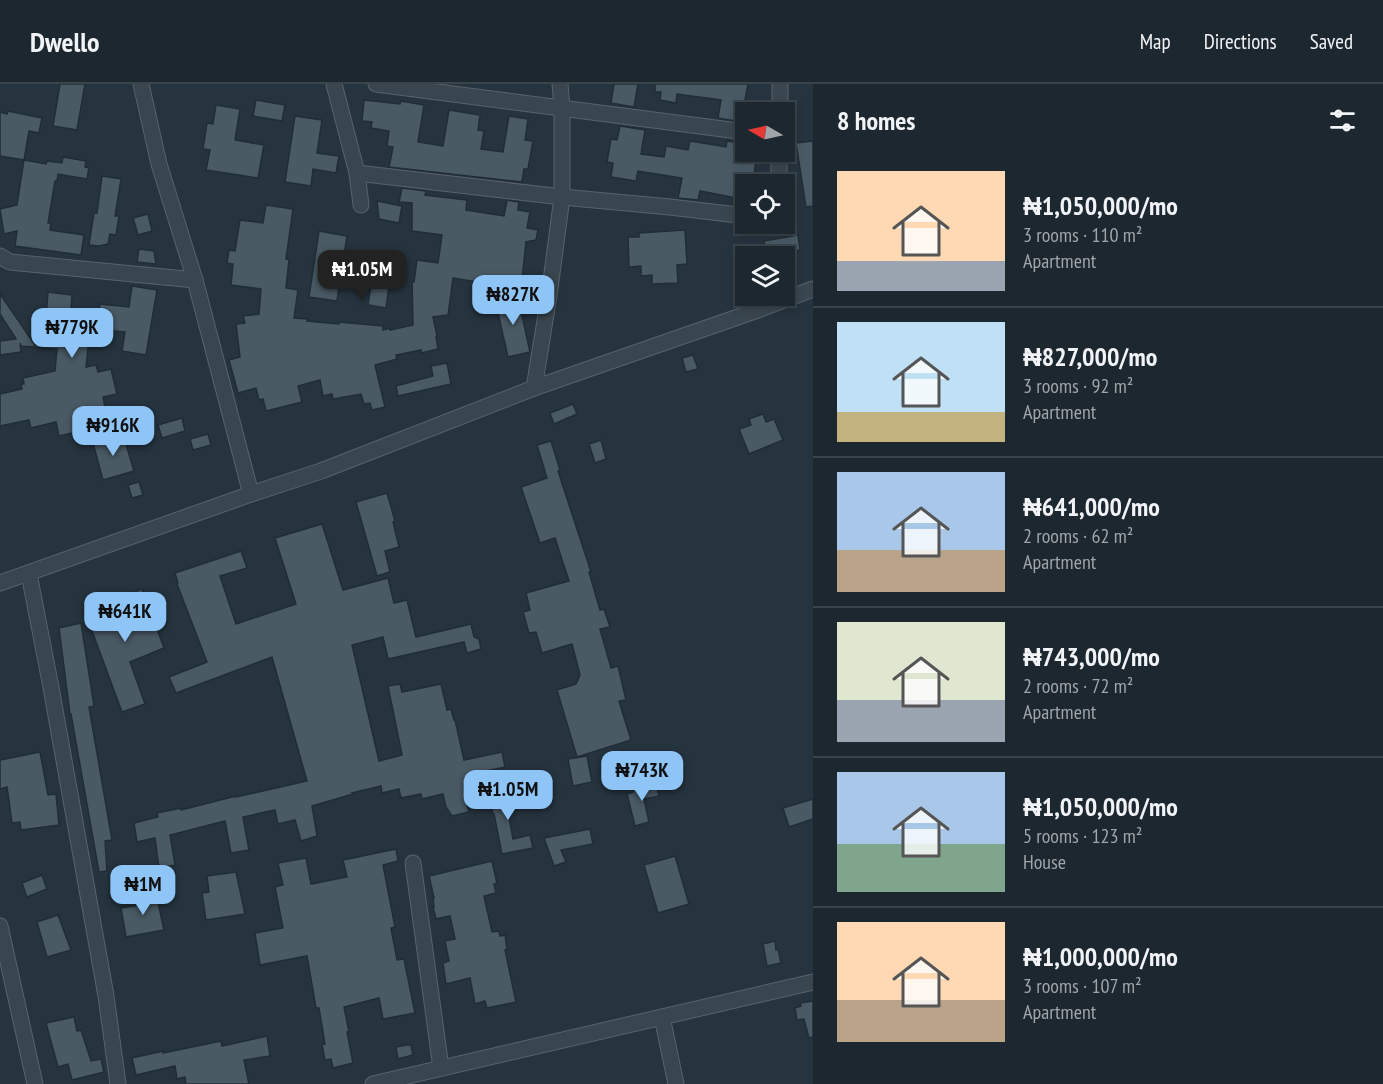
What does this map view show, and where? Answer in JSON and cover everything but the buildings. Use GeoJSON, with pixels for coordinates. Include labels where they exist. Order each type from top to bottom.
{"type":"FeatureCollection","features":[{"type":"Feature","properties":{"kind":"street"},"geometry":{"type":"LineString","coordinates":[[141,84],[159,164],[195,280],[251,494]]}},
{"type":"Feature","properties":{"kind":"street"},"geometry":{"type":"LineString","coordinates":[[334,84],[357,173],[361,206]]}},
{"type":"Feature","properties":{"kind":"street"},"geometry":{"type":"LineString","coordinates":[[376,84],[735,131]]}},
{"type":"Feature","properties":{"kind":"street"},"geometry":{"type":"LineString","coordinates":[[534,388],[562,198],[560,84]]}},
{"type":"Feature","properties":{"kind":"street"},"geometry":{"type":"LineString","coordinates":[[780,84],[780,102]]}},
{"type":"Feature","properties":{"kind":"street"},"geometry":{"type":"LineString","coordinates":[[357,173],[562,198],[735,215]]}},
{"type":"Feature","properties":{"kind":"street"},"geometry":{"type":"LineString","coordinates":[[0,256],[10,262],[195,280]]}},
{"type":"Feature","properties":{"kind":"street"},"geometry":{"type":"LineString","coordinates":[[0,584],[321,471],[534,388],[813,289]]}},
{"type":"Feature","properties":{"kind":"street"},"geometry":{"type":"LineString","coordinates":[[28,574],[50,682],[106,996],[118,1084]]}},
{"type":"Feature","properties":{"kind":"street"},"geometry":{"type":"LineString","coordinates":[[412,863],[441,1068]]}},
{"type":"Feature","properties":{"kind":"street"},"geometry":{"type":"LineString","coordinates":[[0,926],[35,1084]]}},
{"type":"Feature","properties":{"kind":"street"},"geometry":{"type":"LineString","coordinates":[[373,1084],[813,982]]}},
{"type":"Feature","properties":{"kind":"street"},"geometry":{"type":"LineString","coordinates":[[662,1017],[675,1084]]}}]}
